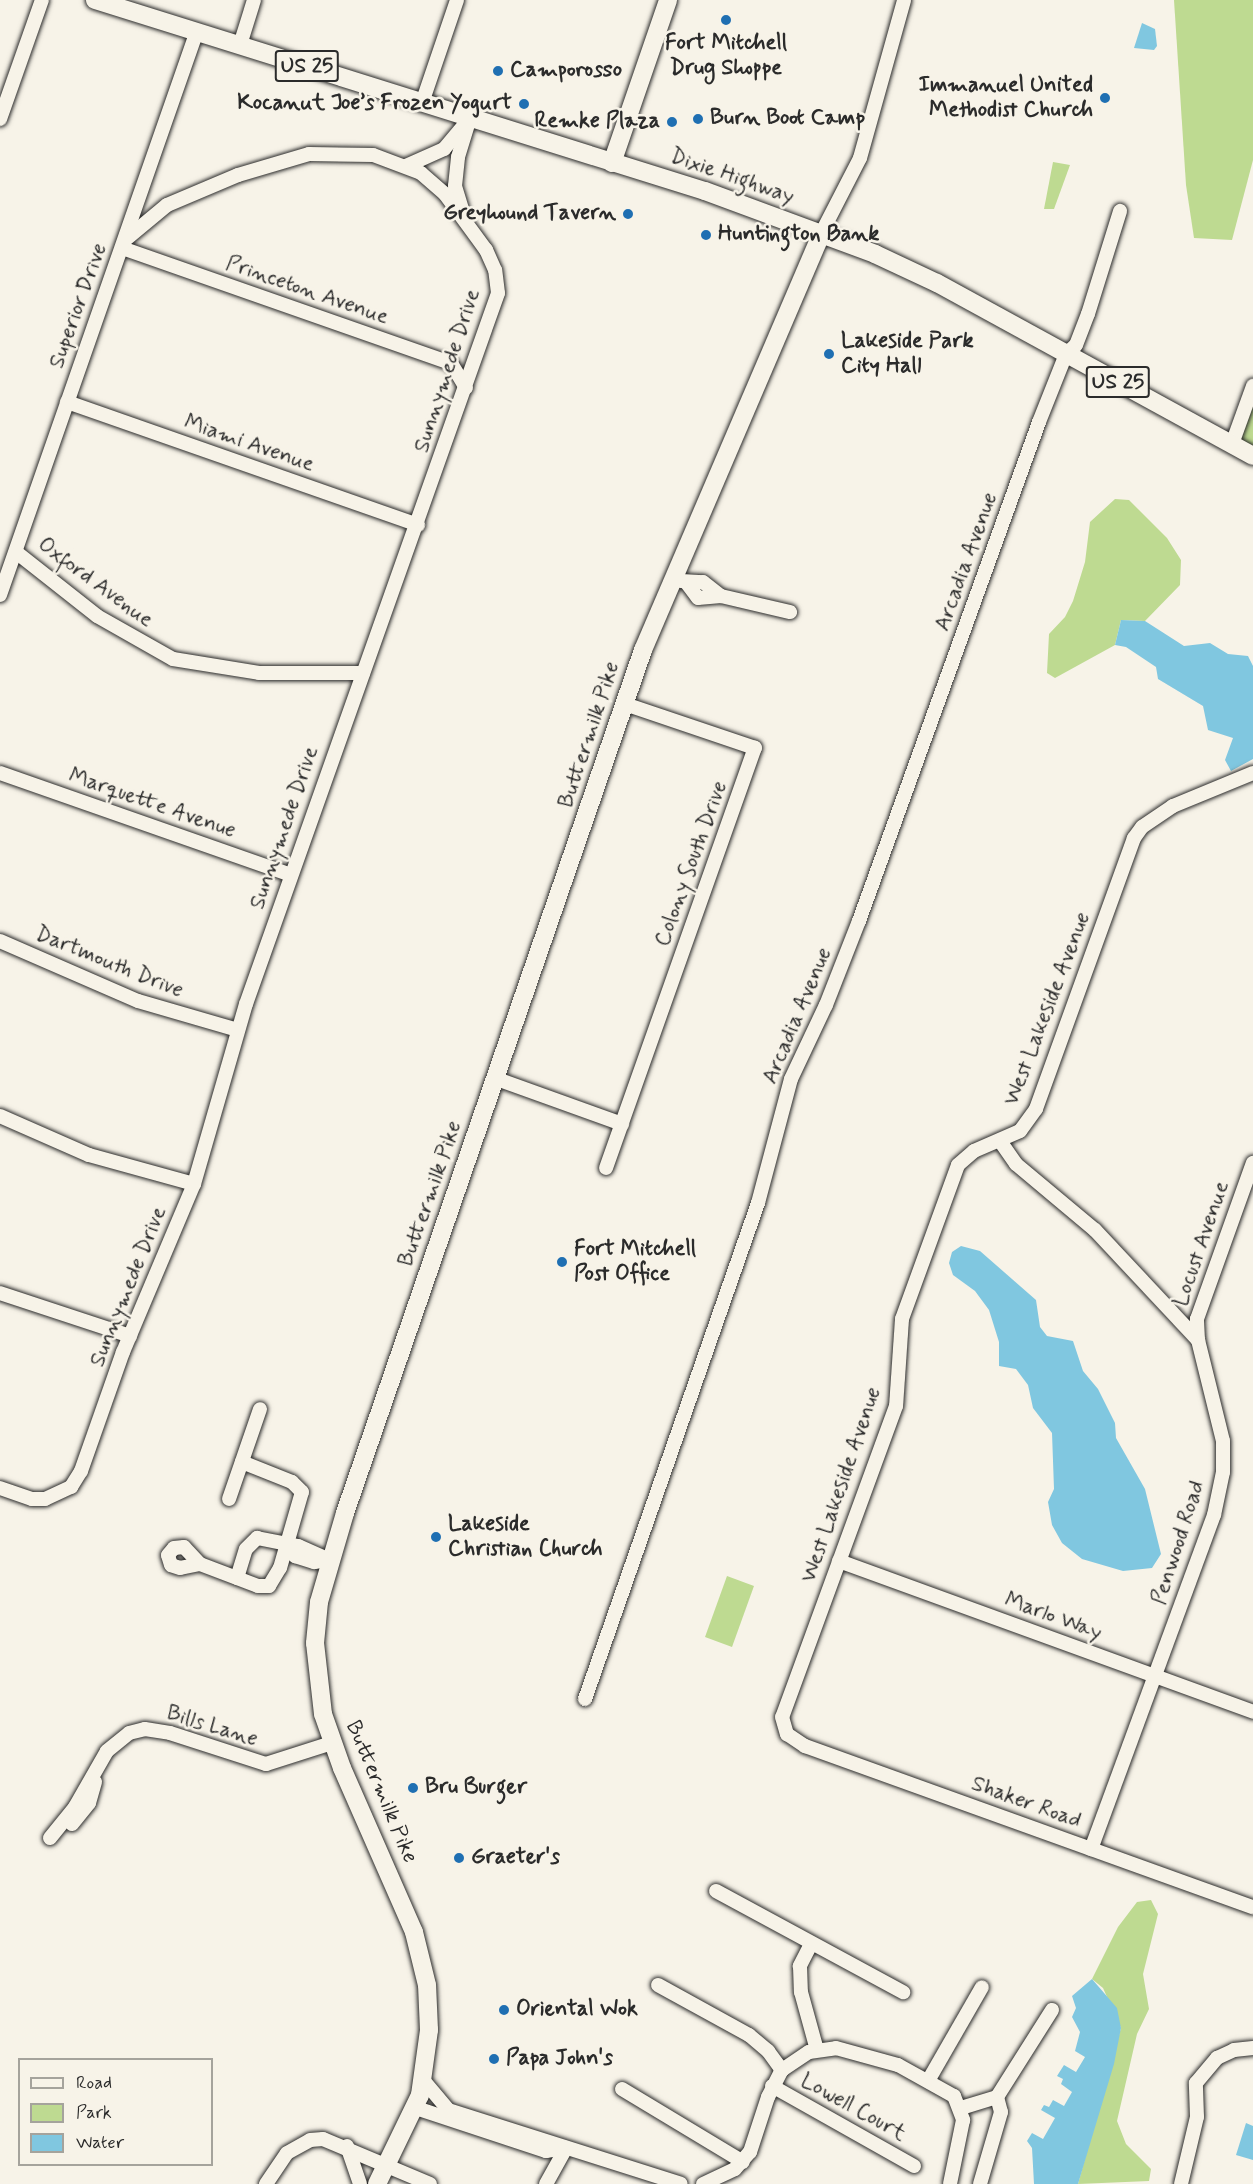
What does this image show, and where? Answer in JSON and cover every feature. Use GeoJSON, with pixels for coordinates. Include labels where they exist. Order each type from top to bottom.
{"type":"FeatureCollection","features":[{"type":"Feature","properties":{"kind":"main road","name":"Dixie Highway"},"geometry":{"type":"LineString","coordinates":[[95,0],[705,191],[821,234],[907,268],[1253,456]]}},
{"type":"Feature","properties":{"kind":"main road"},"geometry":{"type":"LineString","coordinates":[[612,163],[668,0]]}},
{"type":"Feature","properties":{"kind":"main road","name":"Buttermilk Pike"},"geometry":{"type":"LineString","coordinates":[[377,2184],[416,2108],[424,2081],[429,2014],[422,1959],[404,1907],[332,1743],[323,1714],[315,1643],[319,1602],[330,1560],[625,704],[679,580],[821,234]]}},
{"type":"Feature","properties":{"kind":"street"},"geometry":{"type":"LineString","coordinates":[[0,119],[42,0]]}},
{"type":"Feature","properties":{"kind":"street"},"geometry":{"type":"LineString","coordinates":[[240,45],[254,0]]}},
{"type":"Feature","properties":{"kind":"street"},"geometry":{"type":"LineString","coordinates":[[422,103],[457,0]]}},
{"type":"Feature","properties":{"kind":"street"},"geometry":{"type":"LineString","coordinates":[[821,234],[860,158],[904,0]]}},
{"type":"Feature","properties":{"kind":"street","name":"Superior Drive"},"geometry":{"type":"LineString","coordinates":[[0,595],[197,32]]}},
{"type":"Feature","properties":{"kind":"street"},"geometry":{"type":"LineString","coordinates":[[406,166],[444,149],[470,118]]}},
{"type":"Feature","properties":{"kind":"street"},"geometry":{"type":"LineString","coordinates":[[463,214],[455,186],[458,157],[470,118]]}},
{"type":"Feature","properties":{"kind":"street","name":"Sunnymede Drive"},"geometry":{"type":"LineString","coordinates":[[0,1488],[32,1499],[59,1495],[71,1487],[81,1471],[130,1336],[194,1184],[238,1030],[291,875],[494,308],[498,282],[486,250],[463,214],[432,182],[406,166],[351,152],[309,154],[278,162],[167,205],[123,244]]}},
{"type":"Feature","properties":{"kind":"street","name":"Arcadia Avenue"},"geometry":{"type":"LineString","coordinates":[[585,1700],[758,1203],[791,1079],[826,1005],[859,921],[1066,354],[1076,345],[1088,314],[1120,211]]}},
{"type":"Feature","properties":{"kind":"street","name":"Princeton Avenue"},"geometry":{"type":"LineString","coordinates":[[123,244],[451,363]]}},
{"type":"Feature","properties":{"kind":"street"},"geometry":{"type":"LineString","coordinates":[[466,387],[451,363],[479,351]]}},
{"type":"Feature","properties":{"kind":"street"},"geometry":{"type":"LineString","coordinates":[[1232,444],[1253,386]]}},
{"type":"Feature","properties":{"kind":"street","name":"Miami Avenue"},"geometry":{"type":"LineString","coordinates":[[67,402],[418,525]]}},
{"type":"Feature","properties":{"kind":"street","name":"Oxford Avenue"},"geometry":{"type":"LineString","coordinates":[[15,552],[97,616],[173,659],[259,674],[363,673]]}},
{"type":"Feature","properties":{"kind":"street"},"geometry":{"type":"LineString","coordinates":[[679,580],[698,598],[721,596],[790,612]]}},
{"type":"Feature","properties":{"kind":"street","name":"Colony South Drive"},"geometry":{"type":"LineString","coordinates":[[606,1168],[756,748],[625,704]]}},
{"type":"Feature","properties":{"kind":"street","name":"Marquette Avenue"},"geometry":{"type":"LineString","coordinates":[[0,773],[291,875]]}},
{"type":"Feature","properties":{"kind":"street","name":"West Lakeside Avenue"},"geometry":{"type":"LineString","coordinates":[[787,1734],[782,1717],[896,1406],[902,1319],[953,1176],[962,1160],[974,1151],[1020,1131],[1036,1109],[1134,838],[1147,822],[1173,806],[1253,773]]}},
{"type":"Feature","properties":{"kind":"street","name":"Dartmouth Drive"},"geometry":{"type":"LineString","coordinates":[[0,941],[138,1001],[238,1030]]}},
{"type":"Feature","properties":{"kind":"street"},"geometry":{"type":"LineString","coordinates":[[497,1079],[622,1124]]}},
{"type":"Feature","properties":{"kind":"street"},"geometry":{"type":"LineString","coordinates":[[0,1116],[89,1155],[194,1184]]}},
{"type":"Feature","properties":{"kind":"street","name":"Penwood Road"},"geometry":{"type":"LineString","coordinates":[[1000,1141],[1016,1164],[1095,1230],[1198,1341],[1223,1441],[1223,1472],[1214,1515],[1091,1849]]}},
{"type":"Feature","properties":{"kind":"street","name":"Locust Avenue"},"geometry":{"type":"LineString","coordinates":[[1198,1341],[1197,1319],[1253,1162]]}},
{"type":"Feature","properties":{"kind":"street"},"geometry":{"type":"LineString","coordinates":[[0,1293],[130,1336]]}},
{"type":"Feature","properties":{"kind":"street"},"geometry":{"type":"LineString","coordinates":[[230,1499],[260,1409]]}},
{"type":"Feature","properties":{"kind":"street"},"geometry":{"type":"LineString","coordinates":[[200,1564],[258,1586],[268,1586],[276,1579],[302,1492],[292,1482],[242,1462]]}},
{"type":"Feature","properties":{"kind":"street"},"geometry":{"type":"LineString","coordinates":[[237,1578],[252,1541],[268,1538],[312,1551],[330,1560]]}},
{"type":"Feature","properties":{"kind":"street","name":"Marlo Way"},"geometry":{"type":"LineString","coordinates":[[839,1561],[1253,1712]]}},
{"type":"Feature","properties":{"kind":"street","name":"Bills Lane"},"geometry":{"type":"LineString","coordinates":[[96,1774],[107,1751],[118,1740],[145,1729],[170,1732],[266,1764],[332,1743]]}},
{"type":"Feature","properties":{"kind":"street","name":"Shaker Road"},"geometry":{"type":"LineString","coordinates":[[787,1734],[806,1746],[1253,1908]]}},
{"type":"Feature","properties":{"kind":"street"},"geometry":{"type":"LineString","coordinates":[[716,1891],[903,1992]]}},
{"type":"Feature","properties":{"kind":"street"},"geometry":{"type":"LineString","coordinates":[[811,1944],[800,1966],[801,1992],[817,2050]]}},
{"type":"Feature","properties":{"kind":"street"},"geometry":{"type":"LineString","coordinates":[[658,1985],[749,2035],[768,2051],[782,2070]]}},
{"type":"Feature","properties":{"kind":"street"},"geometry":{"type":"LineString","coordinates":[[928,2081],[982,1987]]}},
{"type":"Feature","properties":{"kind":"street"},"geometry":{"type":"LineString","coordinates":[[961,2108],[997,2097],[1052,2010]]}},
{"type":"Feature","properties":{"kind":"street"},"geometry":{"type":"LineString","coordinates":[[703,2184],[743,2162],[772,2086],[782,2070],[801,2056],[817,2050],[836,2048],[878,2058],[954,2096],[961,2108],[963,2120],[950,2184]]}},
{"type":"Feature","properties":{"kind":"street"},"geometry":{"type":"LineString","coordinates":[[1181,2184],[1197,2117],[1196,2083],[1217,2058],[1234,2050],[1253,2048]]}},
{"type":"Feature","properties":{"kind":"street"},"geometry":{"type":"LineString","coordinates":[[424,2081],[448,2110],[681,2184]]}},
{"type":"Feature","properties":{"kind":"street","name":"Lowell Court"},"geometry":{"type":"LineString","coordinates":[[772,2086],[914,2166]]}},
{"type":"Feature","properties":{"kind":"street"},"geometry":{"type":"LineString","coordinates":[[622,2089],[743,2162]]}},
{"type":"Feature","properties":{"kind":"street"},"geometry":{"type":"LineString","coordinates":[[980,2184],[1001,2112],[997,2097]]}},
{"type":"Feature","properties":{"kind":"street"},"geometry":{"type":"LineString","coordinates":[[416,2108],[546,2151],[567,2148]]}},
{"type":"Feature","properties":{"kind":"street"},"geometry":{"type":"LineString","coordinates":[[266,2184],[277,2164],[297,2146],[323,2139],[347,2146],[430,2184]]}},
{"type":"Feature","properties":{"kind":"street"},"geometry":{"type":"LineString","coordinates":[[347,2146],[360,2184]]}},
{"type":"Feature","properties":{"kind":"street"},"geometry":{"type":"LineString","coordinates":[[546,2184],[567,2148]]}},
{"type":"Feature","properties":{"kind":"green space"},"geometry":{"type":"Polygon","coordinates":[[[1174,0],[1253,0],[1253,160],[1232,240],[1194,238],[1186,185],[1174,0]]]}},
{"type":"Feature","properties":{"kind":"green space"},"geometry":{"type":"Polygon","coordinates":[[[1053,162],[1070,165],[1054,209],[1044,209],[1053,162]]]}},
{"type":"Feature","properties":{"kind":"green space"},"geometry":{"type":"Polygon","coordinates":[[[1253,400],[1253,456],[1232,444],[1253,400]]]}},
{"type":"Feature","properties":{"kind":"green space"},"geometry":{"type":"Polygon","coordinates":[[[1115,499],[1129,500],[1167,538],[1181,560],[1180,585],[1145,621],[1121,620],[1115,645],[1055,678],[1047,673],[1049,634],[1065,617],[1073,601],[1085,562],[1090,522],[1115,499]]]}},
{"type":"Feature","properties":{"kind":"green space"},"geometry":{"type":"Polygon","coordinates":[[[727,1576],[754,1586],[732,1647],[705,1637],[727,1576]]]}},
{"type":"Feature","properties":{"kind":"green space"},"geometry":{"type":"Polygon","coordinates":[[[1151,1900],[1158,1914],[1143,1974],[1149,2009],[1137,2034],[1117,2121],[1126,2144],[1151,2169],[1149,2181],[1078,2184],[1121,2028],[1103,1988],[1092,1979],[1118,1927],[1137,1902],[1151,1900]]]}},
{"type":"Feature","properties":{"kind":"water"},"geometry":{"type":"Polygon","coordinates":[[[1142,23],[1155,29],[1157,46],[1154,50],[1134,48],[1142,23]]]}},
{"type":"Feature","properties":{"kind":"water"},"geometry":{"type":"Polygon","coordinates":[[[1121,620],[1145,621],[1184,646],[1210,643],[1228,654],[1248,656],[1253,666],[1253,759],[1231,771],[1225,760],[1233,738],[1208,730],[1203,706],[1158,679],[1156,667],[1126,647],[1115,645],[1121,620]]]}},
{"type":"Feature","properties":{"kind":"water"},"geometry":{"type":"Polygon","coordinates":[[[961,1246],[980,1251],[1036,1300],[1040,1327],[1047,1336],[1073,1341],[1083,1371],[1098,1389],[1115,1423],[1116,1438],[1145,1489],[1161,1554],[1152,1568],[1123,1571],[1082,1559],[1062,1543],[1052,1525],[1048,1502],[1054,1489],[1052,1433],[1033,1408],[1028,1385],[1016,1369],[999,1366],[999,1342],[989,1310],[975,1291],[953,1275],[949,1263],[952,1252],[961,1246]]]}},
{"type":"Feature","properties":{"kind":"water"},"geometry":{"type":"Polygon","coordinates":[[[1092,1979],[1117,2008],[1121,2028],[1114,2064],[1078,2184],[1034,2184],[1032,2148],[1027,2141],[1032,2133],[1043,2139],[1055,2118],[1041,2110],[1044,2105],[1049,2107],[1053,2100],[1064,2106],[1072,2092],[1061,2084],[1063,2079],[1057,2076],[1064,2065],[1076,2072],[1085,2057],[1075,2051],[1080,2032],[1072,2017],[1076,2008],[1072,1996],[1092,1979]]]}},
{"type":"Feature","properties":{"kind":"water"},"geometry":{"type":"Polygon","coordinates":[[[1246,2123],[1253,2126],[1253,2160],[1236,2155],[1246,2123]]]}},
{"type":"Feature","properties":{"kind":"place","name":"Fort Mitchell Drug Shoppe"},"geometry":{"type":"Point","coordinates":[726,20]}},
{"type":"Feature","properties":{"kind":"place","name":"Camporosso"},"geometry":{"type":"Point","coordinates":[498,71]}},
{"type":"Feature","properties":{"kind":"place","name":"Immanuel United Methodist Church"},"geometry":{"type":"Point","coordinates":[1105,98]}},
{"type":"Feature","properties":{"kind":"place","name":"Kocanut Joe’s Frozen Yogurt"},"geometry":{"type":"Point","coordinates":[524,104]}},
{"type":"Feature","properties":{"kind":"place","name":"Burn Boot Camp"},"geometry":{"type":"Point","coordinates":[698,119]}},
{"type":"Feature","properties":{"kind":"place","name":"Remke Plaza"},"geometry":{"type":"Point","coordinates":[672,122]}},
{"type":"Feature","properties":{"kind":"place","name":"Greyhound Tavern"},"geometry":{"type":"Point","coordinates":[628,214]}},
{"type":"Feature","properties":{"kind":"place","name":"Huntington Bank"},"geometry":{"type":"Point","coordinates":[706,235]}},
{"type":"Feature","properties":{"kind":"place","name":"Lakeside Park City Hall"},"geometry":{"type":"Point","coordinates":[829,354]}},
{"type":"Feature","properties":{"kind":"place","name":"Fort Mitchell Post Office"},"geometry":{"type":"Point","coordinates":[562,1262]}},
{"type":"Feature","properties":{"kind":"place","name":"Lakeside Christian Church"},"geometry":{"type":"Point","coordinates":[436,1537]}},
{"type":"Feature","properties":{"kind":"place","name":"Bru Burger"},"geometry":{"type":"Point","coordinates":[413,1788]}},
{"type":"Feature","properties":{"kind":"place","name":"Graeter's"},"geometry":{"type":"Point","coordinates":[459,1858]}},
{"type":"Feature","properties":{"kind":"place","name":"Oriental Wok"},"geometry":{"type":"Point","coordinates":[504,2010]}},
{"type":"Feature","properties":{"kind":"place","name":"Papa John's"},"geometry":{"type":"Point","coordinates":[494,2059]}}]}
